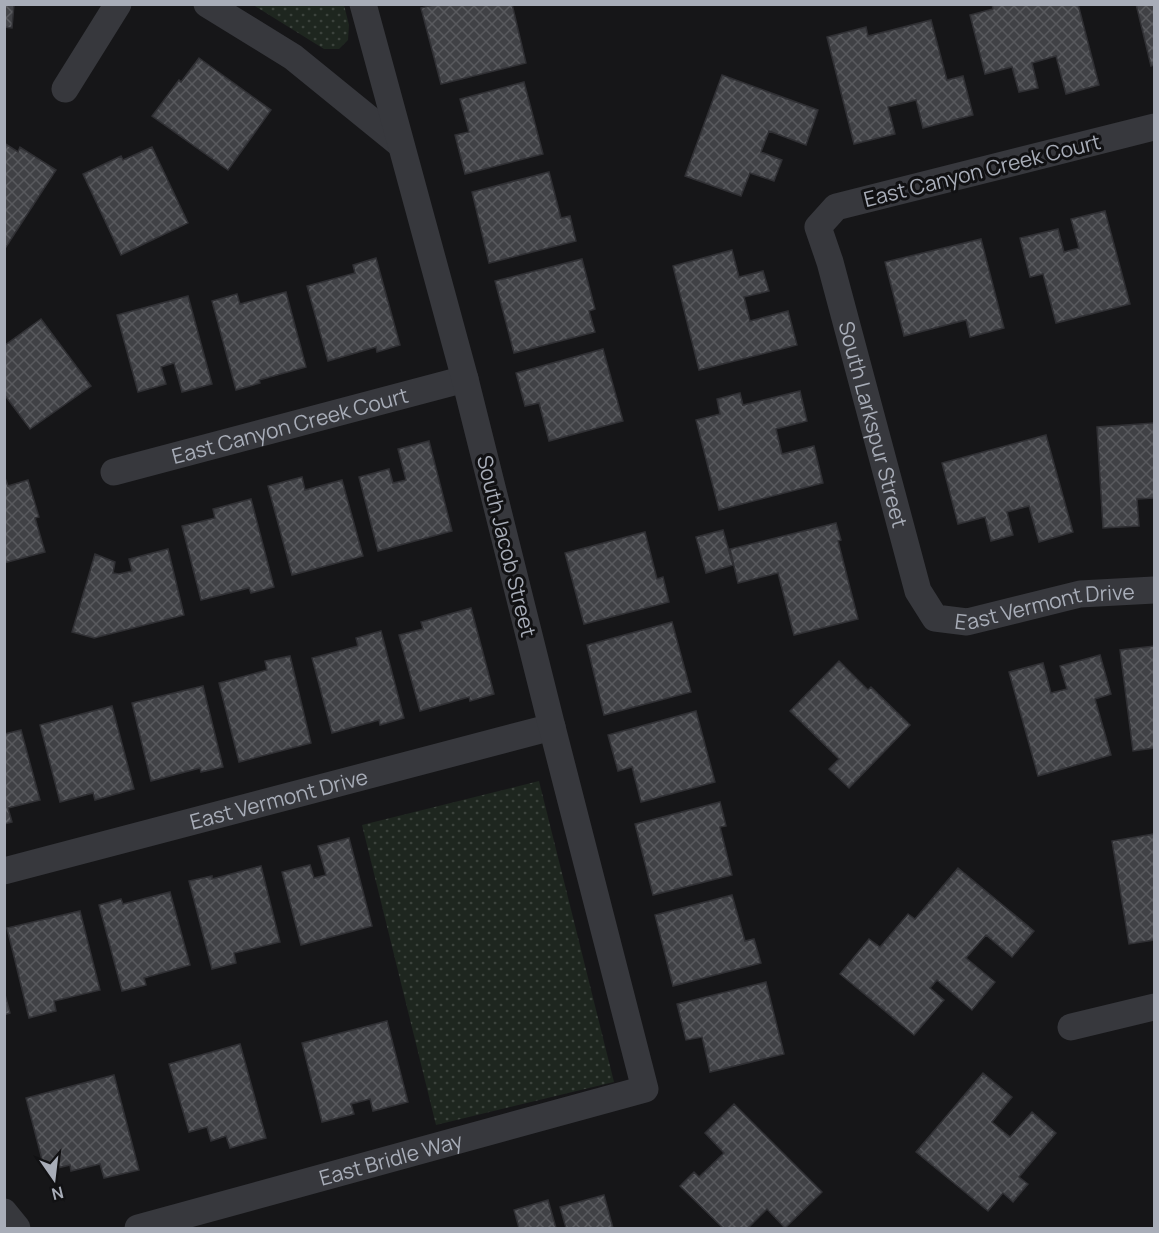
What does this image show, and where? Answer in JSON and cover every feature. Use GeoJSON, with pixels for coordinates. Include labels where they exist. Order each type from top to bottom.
{"type":"FeatureCollection","features":[{"type":"Feature","properties":{"kind":"street"},"geometry":{"type":"LineString","coordinates":[[65,89],[118,4]]}},
{"type":"Feature","properties":{"kind":"street"},"geometry":{"type":"LineString","coordinates":[[207,4],[293,57],[400,144]]}},
{"type":"Feature","properties":{"kind":"street","name":"South Jacob Street"},"geometry":{"type":"LineString","coordinates":[[363,4],[465,379],[645,1089]]}},
{"type":"Feature","properties":{"kind":"street","name":"East Canyon Creek Court"},"geometry":{"type":"LineString","coordinates":[[818,227],[836,207],[1155,127]]}},
{"type":"Feature","properties":{"kind":"street","name":"South Larkspur Street"},"geometry":{"type":"LineString","coordinates":[[818,227],[830,262],[918,591],[935,618]]}},
{"type":"Feature","properties":{"kind":"street","name":"East Canyon Creek Court"},"geometry":{"type":"LineString","coordinates":[[114,472],[465,379]]}},
{"type":"Feature","properties":{"kind":"street","name":"East Vermont Drive"},"geometry":{"type":"LineString","coordinates":[[935,618],[967,622],[1080,594],[1155,590]]}},
{"type":"Feature","properties":{"kind":"street","name":"East Vermont Drive"},"geometry":{"type":"LineString","coordinates":[[4,871],[552,727]]}},
{"type":"Feature","properties":{"kind":"street"},"geometry":{"type":"LineString","coordinates":[[1071,1028],[1155,1007]]}},
{"type":"Feature","properties":{"kind":"street","name":"East Bridle Way"},"geometry":{"type":"LineString","coordinates":[[138,1228],[645,1089]]}},
{"type":"Feature","properties":{"kind":"street"},"geometry":{"type":"LineString","coordinates":[[4,1212],[17,1228]]}},
{"type":"Feature","properties":{"kind":"shaded area"},"geometry":{"type":"Polygon","coordinates":[[[253,5],[344,5],[349,25],[348,40],[339,49],[324,49],[253,5]]]}},
{"type":"Feature","properties":{"kind":"shaded area"},"geometry":{"type":"Polygon","coordinates":[[[539,781],[614,1082],[436,1125],[362,825],[539,781]]]}},
{"type":"Feature","properties":{"kind":"building"},"geometry":{"type":"Polygon","coordinates":[[[4,4],[14,4],[12,28],[4,27],[4,4]]]}},
{"type":"Feature","properties":{"kind":"building"},"geometry":{"type":"Polygon","coordinates":[[[437,4],[512,4],[526,63],[441,84],[421,8],[437,4]]]}},
{"type":"Feature","properties":{"kind":"building"},"geometry":{"type":"Polygon","coordinates":[[[992,4],[1078,4],[1099,85],[1066,94],[1056,56],[1032,63],[1038,88],[1019,92],[1012,67],[985,74],[970,15],[993,9],[992,4]]]}},
{"type":"Feature","properties":{"kind":"building"},"geometry":{"type":"Polygon","coordinates":[[[1136,4],[1154,4],[1154,65],[1151,66],[1136,4]]]}},
{"type":"Feature","properties":{"kind":"building"},"geometry":{"type":"Polygon","coordinates":[[[931,20],[947,80],[963,76],[973,115],[923,128],[916,100],[888,107],[895,134],[854,144],[827,37],[866,27],[868,36],[931,20]]]}},
{"type":"Feature","properties":{"kind":"building"},"geometry":{"type":"Polygon","coordinates":[[[199,58],[271,110],[228,170],[152,116],[199,58]]]}},
{"type":"Feature","properties":{"kind":"building"},"geometry":{"type":"Polygon","coordinates":[[[722,75],[818,110],[806,145],[769,131],[761,152],[782,160],[774,181],[750,173],[741,196],[685,176],[722,75]]]}},
{"type":"Feature","properties":{"kind":"building"},"geometry":{"type":"Polygon","coordinates":[[[524,82],[543,154],[465,174],[455,135],[469,132],[460,99],[524,82]]]}},
{"type":"Feature","properties":{"kind":"building"},"geometry":{"type":"Polygon","coordinates":[[[4,143],[18,152],[20,147],[56,170],[4,250],[4,143]]]}},
{"type":"Feature","properties":{"kind":"building"},"geometry":{"type":"Polygon","coordinates":[[[152,147],[188,223],[121,255],[83,174],[121,156],[123,160],[152,147]]]}},
{"type":"Feature","properties":{"kind":"building"},"geometry":{"type":"Polygon","coordinates":[[[549,172],[561,218],[570,216],[576,241],[489,263],[472,192],[549,172]]]}},
{"type":"Feature","properties":{"kind":"building"},"geometry":{"type":"Polygon","coordinates":[[[1105,211],[1130,304],[1056,323],[1043,274],[1030,277],[1020,238],[1058,229],[1064,252],[1079,248],[1071,219],[1105,211]]]}},
{"type":"Feature","properties":{"kind":"building"},"geometry":{"type":"Polygon","coordinates":[[[981,239],[1004,328],[970,337],[966,320],[904,336],[885,262],[981,239]]]}},
{"type":"Feature","properties":{"kind":"building"},"geometry":{"type":"Polygon","coordinates":[[[732,250],[739,277],[763,271],[769,291],[744,297],[750,321],[788,311],[797,345],[699,370],[673,266],[732,250]]]}},
{"type":"Feature","properties":{"kind":"building"},"geometry":{"type":"Polygon","coordinates":[[[376,258],[400,345],[377,352],[376,347],[328,361],[307,286],[355,273],[353,265],[376,258]]]}},
{"type":"Feature","properties":{"kind":"building"},"geometry":{"type":"Polygon","coordinates":[[[582,259],[595,309],[589,311],[595,332],[514,353],[495,281],[582,259]]]}},
{"type":"Feature","properties":{"kind":"building"},"geometry":{"type":"Polygon","coordinates":[[[286,292],[306,367],[259,380],[260,383],[236,390],[212,301],[237,294],[240,304],[286,292]]]}},
{"type":"Feature","properties":{"kind":"building"},"geometry":{"type":"Polygon","coordinates":[[[188,296],[212,384],[182,392],[174,363],[161,367],[166,384],[138,392],[117,315],[188,296]]]}},
{"type":"Feature","properties":{"kind":"building"},"geometry":{"type":"Polygon","coordinates":[[[41,319],[91,386],[30,429],[4,394],[4,346],[41,319]]]}},
{"type":"Feature","properties":{"kind":"building"},"geometry":{"type":"Polygon","coordinates":[[[603,349],[623,421],[549,441],[539,403],[525,406],[516,373],[603,349]]]}},
{"type":"Feature","properties":{"kind":"building"},"geometry":{"type":"Polygon","coordinates":[[[800,391],[807,421],[776,429],[782,454],[814,446],[823,483],[719,510],[696,420],[720,414],[717,399],[740,393],[743,405],[800,391]]]}},
{"type":"Feature","properties":{"kind":"building"},"geometry":{"type":"Polygon","coordinates":[[[1154,423],[1154,498],[1137,499],[1139,526],[1103,528],[1097,427],[1154,423]]]}},
{"type":"Feature","properties":{"kind":"building"},"geometry":{"type":"Polygon","coordinates":[[[1046,435],[1073,532],[1039,542],[1029,506],[1007,512],[1013,535],[991,541],[985,517],[958,524],[942,463],[1046,435]]]}},
{"type":"Feature","properties":{"kind":"building"},"geometry":{"type":"Polygon","coordinates":[[[429,441],[452,531],[378,551],[359,477],[389,469],[393,483],[406,480],[398,449],[429,441]]]}},
{"type":"Feature","properties":{"kind":"building"},"geometry":{"type":"Polygon","coordinates":[[[4,475],[8,486],[28,480],[39,517],[35,518],[45,552],[4,563],[4,475]]]}},
{"type":"Feature","properties":{"kind":"building"},"geometry":{"type":"Polygon","coordinates":[[[302,477],[305,490],[342,480],[363,556],[292,575],[268,486],[302,477]]]}},
{"type":"Feature","properties":{"kind":"building"},"geometry":{"type":"Polygon","coordinates":[[[251,499],[274,587],[251,593],[249,588],[201,600],[182,526],[215,518],[213,509],[251,499]]]}},
{"type":"Feature","properties":{"kind":"building"},"geometry":{"type":"Polygon","coordinates":[[[836,523],[841,540],[838,541],[858,619],[794,635],[778,573],[738,583],[730,549],[836,523]]]}},
{"type":"Feature","properties":{"kind":"building"},"geometry":{"type":"Polygon","coordinates":[[[723,530],[733,565],[706,573],[696,537],[723,530]]]}},
{"type":"Feature","properties":{"kind":"building"},"geometry":{"type":"Polygon","coordinates":[[[645,532],[657,579],[663,577],[669,602],[584,624],[565,553],[645,532]]]}},
{"type":"Feature","properties":{"kind":"building"},"geometry":{"type":"Polygon","coordinates":[[[168,549],[184,615],[94,638],[72,632],[95,554],[115,562],[113,573],[119,574],[132,571],[129,559],[168,549]]]}},
{"type":"Feature","properties":{"kind":"building"},"geometry":{"type":"Polygon","coordinates":[[[471,608],[494,694],[470,701],[469,697],[420,711],[399,635],[423,629],[421,622],[471,608]]]}},
{"type":"Feature","properties":{"kind":"building"},"geometry":{"type":"Polygon","coordinates":[[[672,622],[691,692],[604,715],[587,645],[672,622]]]}},
{"type":"Feature","properties":{"kind":"building"},"geometry":{"type":"Polygon","coordinates":[[[381,631],[404,718],[380,725],[379,720],[332,733],[312,658],[358,646],[356,638],[381,631]]]}},
{"type":"Feature","properties":{"kind":"building"},"geometry":{"type":"Polygon","coordinates":[[[1154,646],[1154,748],[1133,751],[1120,650],[1154,646]]]}},
{"type":"Feature","properties":{"kind":"building"},"geometry":{"type":"Polygon","coordinates":[[[1100,655],[1111,694],[1095,699],[1111,755],[1038,776],[1009,672],[1043,663],[1051,693],[1067,689],[1060,666],[1100,655]]]}},
{"type":"Feature","properties":{"kind":"building"},"geometry":{"type":"Polygon","coordinates":[[[290,656],[311,743],[239,762],[219,683],[267,670],[265,661],[290,656]]]}},
{"type":"Feature","properties":{"kind":"building"},"geometry":{"type":"Polygon","coordinates":[[[839,661],[868,690],[871,687],[910,725],[849,788],[829,769],[839,759],[790,711],[839,661]]]}},
{"type":"Feature","properties":{"kind":"building"},"geometry":{"type":"Polygon","coordinates":[[[203,686],[223,767],[201,772],[200,768],[151,781],[132,703],[203,686]]]}},
{"type":"Feature","properties":{"kind":"building"},"geometry":{"type":"Polygon","coordinates":[[[112,706],[134,789],[95,800],[93,793],[60,802],[40,725],[112,706]]]}},
{"type":"Feature","properties":{"kind":"building"},"geometry":{"type":"Polygon","coordinates":[[[696,711],[715,782],[641,802],[632,767],[618,771],[608,735],[696,711]]]}},
{"type":"Feature","properties":{"kind":"building"},"geometry":{"type":"Polygon","coordinates":[[[21,730],[40,800],[8,808],[12,822],[4,824],[4,734],[21,730]]]}},
{"type":"Feature","properties":{"kind":"building"},"geometry":{"type":"Polygon","coordinates":[[[720,802],[726,826],[720,827],[732,875],[653,895],[635,824],[720,802]]]}},
{"type":"Feature","properties":{"kind":"building"},"geometry":{"type":"Polygon","coordinates":[[[1154,834],[1154,940],[1129,944],[1112,841],[1154,834]]]}},
{"type":"Feature","properties":{"kind":"building"},"geometry":{"type":"Polygon","coordinates":[[[349,838],[372,926],[301,945],[282,872],[310,865],[314,878],[326,875],[318,846],[349,838]]]}},
{"type":"Feature","properties":{"kind":"building"},"geometry":{"type":"Polygon","coordinates":[[[261,866],[280,942],[234,953],[236,963],[212,969],[189,881],[212,876],[212,879],[261,866]]]}},
{"type":"Feature","properties":{"kind":"building"},"geometry":{"type":"Polygon","coordinates":[[[958,868],[1034,931],[1012,957],[986,935],[966,958],[995,982],[972,1010],[937,980],[930,988],[944,1000],[914,1035],[840,974],[869,939],[880,947],[908,914],[915,919],[958,868]]]}},
{"type":"Feature","properties":{"kind":"building"},"geometry":{"type":"Polygon","coordinates":[[[170,892],[190,965],[144,978],[146,985],[122,991],[99,905],[121,899],[123,904],[170,892]]]}},
{"type":"Feature","properties":{"kind":"building"},"geometry":{"type":"Polygon","coordinates":[[[732,895],[745,941],[754,939],[761,963],[673,986],[655,915],[732,895]]]}},
{"type":"Feature","properties":{"kind":"building"},"geometry":{"type":"Polygon","coordinates":[[[80,911],[100,990],[54,1001],[56,1011],[29,1018],[7,928],[80,911]]]}},
{"type":"Feature","properties":{"kind":"building"},"geometry":{"type":"Polygon","coordinates":[[[766,982],[784,1054],[710,1072],[702,1037],[686,1040],[677,1004],[766,982]]]}},
{"type":"Feature","properties":{"kind":"building"},"geometry":{"type":"Polygon","coordinates":[[[4,991],[10,1013],[4,1015],[4,991]]]}},
{"type":"Feature","properties":{"kind":"building"},"geometry":{"type":"Polygon","coordinates":[[[387,1021],[408,1102],[373,1111],[370,1099],[351,1104],[354,1114],[322,1122],[302,1043],[387,1021]]]}},
{"type":"Feature","properties":{"kind":"building"},"geometry":{"type":"Polygon","coordinates":[[[240,1044],[266,1138],[230,1148],[226,1136],[211,1141],[207,1127],[189,1132],[169,1064],[240,1044]]]}},
{"type":"Feature","properties":{"kind":"building"},"geometry":{"type":"Polygon","coordinates":[[[983,1073],[1012,1097],[992,1122],[1010,1137],[1032,1112],[1056,1133],[1019,1177],[1028,1184],[1013,1202],[1003,1193],[988,1211],[916,1152],[983,1073]]]}},
{"type":"Feature","properties":{"kind":"building"},"geometry":{"type":"Polygon","coordinates":[[[114,1075],[139,1170],[104,1178],[100,1164],[71,1171],[70,1165],[45,1171],[26,1098],[114,1075]]]}},
{"type":"Feature","properties":{"kind":"building"},"geometry":{"type":"Polygon","coordinates":[[[734,1104],[822,1192],[785,1228],[767,1209],[748,1228],[723,1228],[680,1186],[694,1172],[699,1177],[724,1153],[705,1133],[734,1104]]]}},
{"type":"Feature","properties":{"kind":"building"},"geometry":{"type":"Polygon","coordinates":[[[604,1195],[613,1228],[566,1228],[560,1207],[604,1195]]]}},
{"type":"Feature","properties":{"kind":"building"},"geometry":{"type":"Polygon","coordinates":[[[548,1200],[556,1228],[519,1228],[514,1210],[548,1200]]]}}]}
